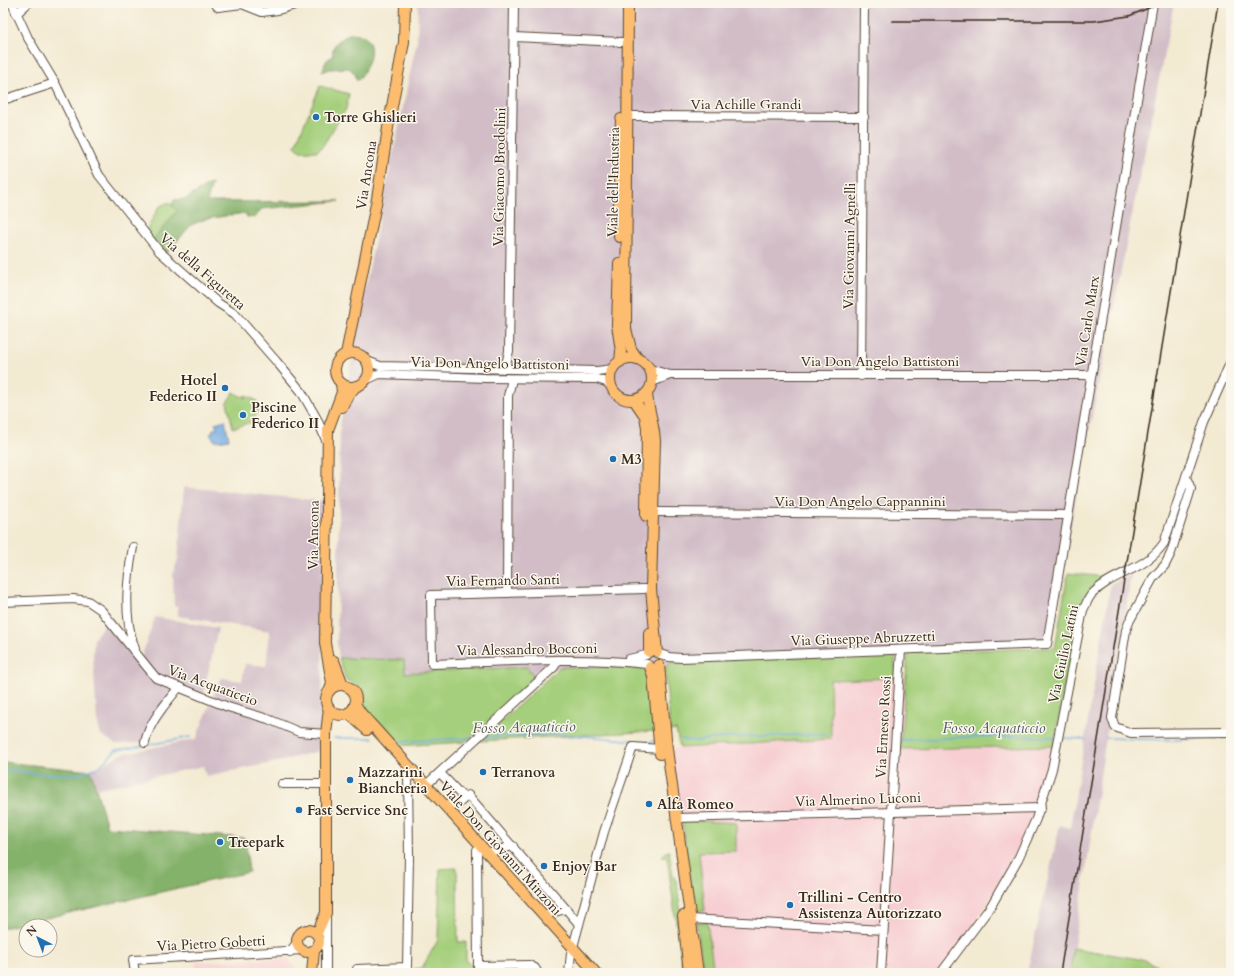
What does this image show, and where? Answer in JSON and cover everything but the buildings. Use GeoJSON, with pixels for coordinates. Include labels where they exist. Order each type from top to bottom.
{"type":"FeatureCollection","features":[{"type":"Feature","properties":{"kind":"main road","name":"Via Ancona"},"geometry":{"type":"LineString","coordinates":[[330,690],[332,683],[325,643],[328,430],[342,392],[341,383],[336,376],[335,368],[337,361],[346,354],[356,304],[372,208],[404,42],[405,3]]}},
{"type":"Feature","properties":{"kind":"main road","name":"Viale dell'Industria"},"geometry":{"type":"LineString","coordinates":[[617,365],[621,350],[617,325],[619,175],[622,112],[621,3]]}},
{"type":"Feature","properties":{"kind":"main road","name":"Viale dell'Industria"},"geometry":{"type":"LineString","coordinates":[[628,3],[626,329],[631,349],[638,359]]}},
{"type":"Feature","properties":{"kind":"main road","name":"Via Ancona"},"geometry":{"type":"LineString","coordinates":[[346,686],[342,682],[335,666],[330,642],[333,432],[346,397],[356,386],[366,380],[369,371],[354,335],[356,304]]}},
{"type":"Feature","properties":{"kind":"main road"},"geometry":{"type":"LineString","coordinates":[[346,354],[353,352],[363,358]]}},
{"type":"Feature","properties":{"kind":"main road","name":"Via Don Angelo Battistoni"},"geometry":{"type":"LineString","coordinates":[[617,365],[626,359],[638,359],[650,369]]}},
{"type":"Feature","properties":{"kind":"main road"},"geometry":{"type":"LineString","coordinates":[[612,387],[611,381],[617,365]]}},
{"type":"Feature","properties":{"kind":"main road"},"geometry":{"type":"LineString","coordinates":[[650,369],[652,382],[647,393],[654,425],[655,441],[651,589],[654,659],[653,676],[660,749],[689,973]]}},
{"type":"Feature","properties":{"kind":"main road"},"geometry":{"type":"LineString","coordinates":[[341,383],[348,386],[356,386]]}},
{"type":"Feature","properties":{"kind":"main road","name":"Via Don Angelo Battistoni"},"geometry":{"type":"LineString","coordinates":[[612,387],[621,397],[634,400]]}},
{"type":"Feature","properties":{"kind":"main road"},"geometry":{"type":"LineString","coordinates":[[647,393],[634,400],[645,416],[647,428],[645,589],[698,973]]}},
{"type":"Feature","properties":{"kind":"main road"},"geometry":{"type":"LineString","coordinates":[[314,931],[326,914],[326,734],[329,708],[327,699],[330,690],[336,686],[346,686],[355,694],[355,704],[326,734]]}},
{"type":"Feature","properties":{"kind":"main road","name":"Viale Don Giovanni Minzoni"},"geometry":{"type":"LineString","coordinates":[[355,704],[361,713],[426,785],[482,852],[543,915],[589,973]]}},
{"type":"Feature","properties":{"kind":"main road"},"geometry":{"type":"LineString","coordinates":[[329,708],[335,713],[345,714]]}},
{"type":"Feature","properties":{"kind":"main road","name":"Viale Don Giovanni Minzoni"},"geometry":{"type":"LineString","coordinates":[[345,714],[360,721],[572,950],[596,973]]}},
{"type":"Feature","properties":{"kind":"main road"},"geometry":{"type":"LineString","coordinates":[[307,948],[320,942],[314,931],[325,899]]}},
{"type":"Feature","properties":{"kind":"main road"},"geometry":{"type":"LineString","coordinates":[[312,973],[307,948],[301,932],[314,931]]}},
{"type":"Feature","properties":{"kind":"main road"},"geometry":{"type":"LineString","coordinates":[[306,973],[307,948]]}},
{"type":"Feature","properties":{"kind":"street","name":"Via della Figuretta"},"geometry":{"type":"LineString","coordinates":[[12,3],[16,14],[55,83],[99,176],[159,251],[218,303],[235,314],[276,361],[301,391],[325,434],[328,447]]}},
{"type":"Feature","properties":{"kind":"street"},"geometry":{"type":"LineString","coordinates":[[16,14],[28,3]]}},
{"type":"Feature","properties":{"kind":"street"},"geometry":{"type":"LineString","coordinates":[[214,3],[218,7],[242,4],[262,12],[278,10],[302,3]]}},
{"type":"Feature","properties":{"kind":"street","name":"Via Giacomo Brodolini"},"geometry":{"type":"LineString","coordinates":[[508,369],[514,3]]}},
{"type":"Feature","properties":{"kind":"street","name":"Via Giovanni Agnelli"},"geometry":{"type":"LineString","coordinates":[[861,376],[864,3]]}},
{"type":"Feature","properties":{"kind":"street","name":"Via Carlo Marx"},"geometry":{"type":"LineString","coordinates":[[1047,644],[1067,515],[1153,3]]}},
{"type":"Feature","properties":{"kind":"street"},"geometry":{"type":"LineString","coordinates":[[514,37],[621,42]]}},
{"type":"Feature","properties":{"kind":"street"},"geometry":{"type":"LineString","coordinates":[[3,100],[55,83]]}},
{"type":"Feature","properties":{"kind":"street","name":"Via Achille Grandi"},"geometry":{"type":"LineString","coordinates":[[628,116],[864,117]]}},
{"type":"Feature","properties":{"kind":"street","name":"Via Don Angelo Battistoni"},"geometry":{"type":"LineString","coordinates":[[363,358],[380,366],[603,371],[617,365]]}},
{"type":"Feature","properties":{"kind":"street","name":"Via Giulio Latini"},"geometry":{"type":"LineString","coordinates":[[941,973],[994,900],[1018,859],[1040,808],[1057,743],[1083,610],[1091,595],[1100,586],[1148,561],[1158,552],[1164,542],[1204,422],[1231,361]]}},
{"type":"Feature","properties":{"kind":"street","name":"Via Don Angelo Battistoni"},"geometry":{"type":"LineString","coordinates":[[650,369],[670,375],[1091,375]]}},
{"type":"Feature","properties":{"kind":"street","name":"Via Don Angelo Battistoni"},"geometry":{"type":"LineString","coordinates":[[366,380],[379,374],[508,379],[597,379],[606,382],[612,387]]}},
{"type":"Feature","properties":{"kind":"street","name":"Via Don Angelo Battistoni"},"geometry":{"type":"LineString","coordinates":[[652,382],[670,375]]}},
{"type":"Feature","properties":{"kind":"street"},"geometry":{"type":"LineString","coordinates":[[507,593],[508,379]]}},
{"type":"Feature","properties":{"kind":"street"},"geometry":{"type":"LineString","coordinates":[[1186,477],[1191,489],[1170,553],[1165,565],[1153,578],[1126,630],[1112,718],[1115,727],[1131,733],[1231,732]]}},
{"type":"Feature","properties":{"kind":"street","name":"Via Don Angelo Cappannini"},"geometry":{"type":"LineString","coordinates":[[653,512],[1067,515]]}},
{"type":"Feature","properties":{"kind":"street"},"geometry":{"type":"LineString","coordinates":[[133,547],[127,606],[130,636],[139,657]]}},
{"type":"Feature","properties":{"kind":"street","name":"Via Fernando Santi"},"geometry":{"type":"LineString","coordinates":[[432,664],[431,595],[645,589]]}},
{"type":"Feature","properties":{"kind":"street","name":"Via Acquaticcio"},"geometry":{"type":"LineString","coordinates":[[3,602],[73,599],[88,602],[101,610],[156,678],[228,707],[268,719],[299,732],[326,734]]}},
{"type":"Feature","properties":{"kind":"street","name":"Via Giuseppe Abruzzetti"},"geometry":{"type":"LineString","coordinates":[[654,659],[1047,644]]}},
{"type":"Feature","properties":{"kind":"street","name":"Via Ernesto Rossi"},"geometry":{"type":"LineString","coordinates":[[881,973],[901,650]]}},
{"type":"Feature","properties":{"kind":"street","name":"Via Alessandro Bocconi"},"geometry":{"type":"LineString","coordinates":[[432,664],[558,660],[622,661],[654,659]]}},
{"type":"Feature","properties":{"kind":"street"},"geometry":{"type":"LineString","coordinates":[[426,785],[554,667],[558,660]]}},
{"type":"Feature","properties":{"kind":"street"},"geometry":{"type":"LineString","coordinates":[[144,743],[148,731],[158,714],[179,687]]}},
{"type":"Feature","properties":{"kind":"street"},"geometry":{"type":"LineString","coordinates":[[569,973],[572,950],[604,832],[633,747],[660,749]]}},
{"type":"Feature","properties":{"kind":"street"},"geometry":{"type":"LineString","coordinates":[[440,772],[464,798]]}},
{"type":"Feature","properties":{"kind":"street"},"geometry":{"type":"LineString","coordinates":[[357,973],[357,969],[407,967],[409,857],[408,773]]}},
{"type":"Feature","properties":{"kind":"street"},"geometry":{"type":"LineString","coordinates":[[282,784],[326,784]]}},
{"type":"Feature","properties":{"kind":"street"},"geometry":{"type":"LineString","coordinates":[[443,805],[458,804],[468,795],[579,924]]}},
{"type":"Feature","properties":{"kind":"street","name":"Via Almerino Luconi"},"geometry":{"type":"LineString","coordinates":[[676,818],[1040,808]]}},
{"type":"Feature","properties":{"kind":"street"},"geometry":{"type":"LineString","coordinates":[[513,846],[482,852],[478,966],[529,965],[536,968],[538,973]]}},
{"type":"Feature","properties":{"kind":"street"},"geometry":{"type":"LineString","coordinates":[[543,915],[566,908]]}},
{"type":"Feature","properties":{"kind":"street"},"geometry":{"type":"LineString","coordinates":[[326,914],[326,973]]}},
{"type":"Feature","properties":{"kind":"street"},"geometry":{"type":"LineString","coordinates":[[690,919],[884,930]]}},
{"type":"Feature","properties":{"kind":"street"},"geometry":{"type":"LineString","coordinates":[[307,948],[323,952],[326,962]]}},
{"type":"Feature","properties":{"kind":"street","name":"Via Pietro Gobetti"},"geometry":{"type":"LineString","coordinates":[[135,973],[133,960],[290,952],[307,948]]}},
{"type":"Feature","properties":{"kind":"shaded area"},"geometry":{"type":"Polygon","coordinates":[[[418,3],[1174,3],[1047,644],[895,653],[672,662],[665,667],[649,668],[560,667],[533,675],[527,667],[405,673],[404,660],[339,658],[337,643],[340,427],[360,312],[417,40],[418,3]]]}},
{"type":"Feature","properties":{"kind":"shaded area"},"geometry":{"type":"Polygon","coordinates":[[[184,487],[323,501],[322,725],[318,751],[282,761],[206,776],[203,766],[96,789],[91,771],[122,754],[196,739],[221,678],[242,681],[245,664],[266,666],[270,631],[178,616],[178,606],[174,606],[173,574],[178,559],[184,487]]]}},
{"type":"Feature","properties":{"kind":"shaded area"},"geometry":{"type":"Polygon","coordinates":[[[1131,575],[1070,973],[1027,973],[1060,825],[1070,828],[1111,583],[1131,575]]]}},
{"type":"Feature","properties":{"kind":"shaded area"},"geometry":{"type":"Polygon","coordinates":[[[155,617],[218,628],[203,695],[180,686],[165,714],[143,743],[116,744],[101,735],[97,721],[93,656],[94,639],[107,620],[140,661],[155,617]]]}},
{"type":"Feature","properties":{"kind":"shaded area"},"geometry":{"type":"Polygon","coordinates":[[[906,678],[900,748],[1057,746],[1052,769],[1018,859],[941,973],[698,973],[667,749],[831,739],[830,680],[906,678]]]}},
{"type":"Feature","properties":{"kind":"shaded area"},"geometry":{"type":"Polygon","coordinates":[[[288,958],[299,973],[196,973],[196,962],[288,958]]]}},
{"type":"Feature","properties":{"kind":"green space"},"geometry":{"type":"Polygon","coordinates":[[[351,33],[360,35],[367,39],[370,45],[369,59],[362,75],[357,81],[355,74],[349,68],[330,69],[322,72],[326,61],[333,55],[335,45],[340,39],[351,33]]]}},
{"type":"Feature","properties":{"kind":"green space"},"geometry":{"type":"Polygon","coordinates":[[[320,86],[349,94],[346,109],[322,147],[317,151],[300,151],[295,146],[320,86]]]}},
{"type":"Feature","properties":{"kind":"green space"},"geometry":{"type":"Polygon","coordinates":[[[212,184],[207,202],[339,201],[261,209],[255,218],[247,217],[245,213],[206,219],[191,225],[166,254],[152,241],[177,211],[172,205],[174,200],[186,199],[212,184]]]}},
{"type":"Feature","properties":{"kind":"green space"},"geometry":{"type":"Polygon","coordinates":[[[169,202],[177,211],[152,241],[145,233],[159,207],[169,202]]]}},
{"type":"Feature","properties":{"kind":"green space","name":"Piscine Federico II"},"geometry":{"type":"Polygon","coordinates":[[[234,392],[242,397],[246,395],[245,399],[247,396],[257,401],[255,404],[260,407],[252,422],[233,428],[227,402],[234,392]]]}},
{"type":"Feature","properties":{"kind":"green space"},"geometry":{"type":"Polygon","coordinates":[[[1068,573],[1105,577],[1091,588],[1082,603],[1076,624],[1054,746],[900,749],[908,652],[1055,648],[1068,573]]]}},
{"type":"Feature","properties":{"kind":"green space"},"geometry":{"type":"Polygon","coordinates":[[[895,653],[895,678],[830,680],[831,739],[680,748],[676,730],[670,731],[665,667],[672,662],[895,653]]]}},
{"type":"Feature","properties":{"kind":"green space"},"geometry":{"type":"Polygon","coordinates":[[[339,658],[404,660],[405,673],[527,667],[533,675],[532,680],[514,701],[465,742],[397,746],[363,708],[362,694],[355,685],[346,680],[339,658]]]}},
{"type":"Feature","properties":{"kind":"green space"},"geometry":{"type":"Polygon","coordinates":[[[560,667],[649,668],[657,731],[480,741],[560,667]]]}},
{"type":"Feature","properties":{"kind":"green space"},"geometry":{"type":"Polygon","coordinates":[[[3,762],[91,771],[107,827],[245,838],[249,872],[47,918],[18,918],[18,925],[3,928],[3,762]]]}},
{"type":"Feature","properties":{"kind":"green space"},"geometry":{"type":"Polygon","coordinates":[[[682,820],[736,823],[736,851],[699,852],[705,911],[694,910],[682,820]]]}},
{"type":"Feature","properties":{"kind":"green space"},"geometry":{"type":"Polygon","coordinates":[[[669,851],[673,875],[677,883],[688,973],[683,973],[667,857],[663,858],[663,855],[669,851]]]}},
{"type":"Feature","properties":{"kind":"green space"},"geometry":{"type":"Polygon","coordinates":[[[457,868],[458,942],[466,942],[466,960],[470,965],[478,966],[479,973],[414,973],[414,969],[422,968],[438,940],[440,869],[457,868]]]}},
{"type":"Feature","properties":{"kind":"green space"},"geometry":{"type":"Polygon","coordinates":[[[696,922],[707,922],[714,973],[704,973],[696,922]]]}},
{"type":"Feature","properties":{"kind":"green space"},"geometry":{"type":"Polygon","coordinates":[[[1073,948],[1145,960],[1163,969],[1178,973],[1070,973],[1073,948]]]}},
{"type":"Feature","properties":{"kind":"water"},"geometry":{"type":"Polygon","coordinates":[[[225,420],[229,439],[219,441],[214,440],[210,434],[212,433],[213,429],[217,429],[215,423],[225,420]]]}},
{"type":"Feature","properties":{"kind":"waterway","name":"Fosso Acquaticcio"},"geometry":{"type":"LineString","coordinates":[[483,737],[562,734],[648,742],[655,741]]}},
{"type":"Feature","properties":{"kind":"waterway","name":"Fosso Acquaticcio"},"geometry":{"type":"LineString","coordinates":[[681,739],[696,741],[732,737],[828,734]]}},
{"type":"Feature","properties":{"kind":"waterway","name":"Fosso Acquaticcio"},"geometry":{"type":"LineString","coordinates":[[900,740],[993,736],[1055,737]]}},
{"type":"Feature","properties":{"kind":"waterway","name":"Fosso Acquaticcio"},"geometry":{"type":"LineString","coordinates":[[148,745],[190,737]]}},
{"type":"Feature","properties":{"kind":"waterway","name":"Fosso Acquaticcio"},"geometry":{"type":"LineString","coordinates":[[1106,738],[1175,740],[1231,737]]}},
{"type":"Feature","properties":{"kind":"waterway"},"geometry":{"type":"LineString","coordinates":[[334,738],[373,738]]}},
{"type":"Feature","properties":{"kind":"waterway","name":"Fosso Acquaticcio"},"geometry":{"type":"LineString","coordinates":[[394,742],[472,738]]}},
{"type":"Feature","properties":{"kind":"waterway","name":"Fosso Acquaticcio"},"geometry":{"type":"LineString","coordinates":[[1060,738],[1086,739]]}},
{"type":"Feature","properties":{"kind":"waterway","name":"Fosso Acquaticcio"},"geometry":{"type":"LineString","coordinates":[[3,769],[40,774],[78,774],[99,767],[116,750],[144,746]]}},
{"type":"Feature","properties":{"kind":"railway"},"geometry":{"type":"LineString","coordinates":[[892,21],[1094,21],[1129,16],[1161,3]]}},
{"type":"Feature","properties":{"kind":"railway"},"geometry":{"type":"LineString","coordinates":[[1060,973],[1218,3]]}},
{"type":"Feature","properties":{"kind":"place","name":"Torre Ghislieri"},"geometry":{"type":"Point","coordinates":[316,117]}},
{"type":"Feature","properties":{"kind":"place","name":"Hotel Federico II"},"geometry":{"type":"Point","coordinates":[225,388]}},
{"type":"Feature","properties":{"kind":"place","name":"Piscine Federico II"},"geometry":{"type":"Point","coordinates":[243,415]}},
{"type":"Feature","properties":{"kind":"place","name":"M3"},"geometry":{"type":"Point","coordinates":[613,459]}},
{"type":"Feature","properties":{"kind":"place","name":"Terranova"},"geometry":{"type":"Point","coordinates":[483,772]}},
{"type":"Feature","properties":{"kind":"place","name":"Mazzarini Biancheria"},"geometry":{"type":"Point","coordinates":[350,780]}},
{"type":"Feature","properties":{"kind":"place","name":"Alfa Romeo"},"geometry":{"type":"Point","coordinates":[649,804]}},
{"type":"Feature","properties":{"kind":"place","name":"Fast Service Snc"},"geometry":{"type":"Point","coordinates":[299,810]}},
{"type":"Feature","properties":{"kind":"place","name":"Treepark"},"geometry":{"type":"Point","coordinates":[220,842]}},
{"type":"Feature","properties":{"kind":"place","name":"Enjoy Bar"},"geometry":{"type":"Point","coordinates":[544,866]}},
{"type":"Feature","properties":{"kind":"place","name":"Trillini - Centro Assistenza Autorizzato"},"geometry":{"type":"Point","coordinates":[790,905]}}]}
